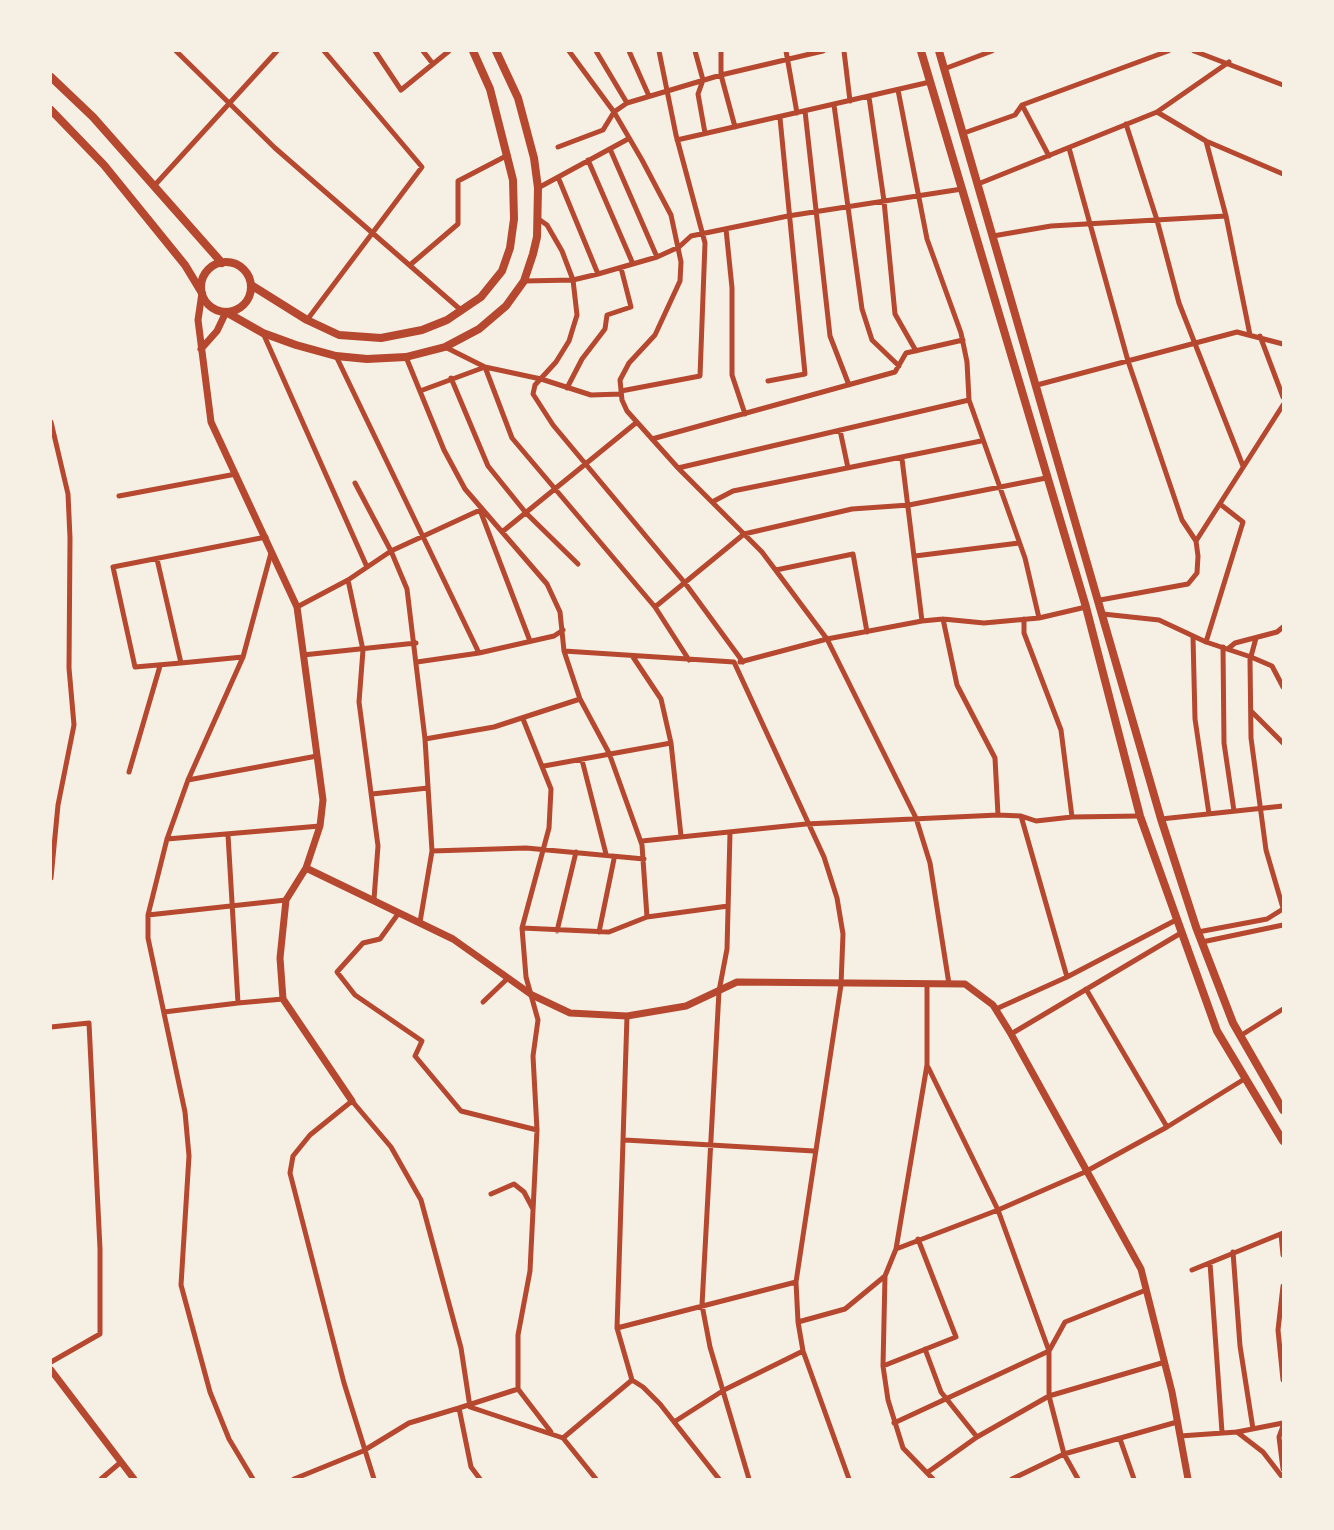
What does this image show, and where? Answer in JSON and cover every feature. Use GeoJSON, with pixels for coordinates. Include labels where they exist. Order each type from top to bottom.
{"type":"FeatureCollection","features":[{"type":"Feature","properties":{"kind":"main road"},"geometry":{"type":"LineString","coordinates":[[251,285],[307,320],[339,335],[381,338],[422,330],[462,311],[481,296],[502,271],[510,248],[514,219],[508,155],[490,89],[473,51]]}},
{"type":"Feature","properties":{"kind":"main road"},"geometry":{"type":"LineString","coordinates":[[51,110],[104,165],[185,265],[211,307],[226,312],[263,333],[337,356],[406,357],[445,347],[479,329],[506,306],[524,281],[533,254],[538,188],[534,158],[518,98],[496,51]]}},
{"type":"Feature","properties":{"kind":"main road"},"geometry":{"type":"LineString","coordinates":[[921,51],[1086,607],[1140,816],[1217,1031],[1283,1141]]}},
{"type":"Feature","properties":{"kind":"main road"},"geometry":{"type":"LineString","coordinates":[[939,51],[1100,600],[1161,819],[1202,943],[1240,1036],[1283,1110]]}},
{"type":"Feature","properties":{"kind":"main road"},"geometry":{"type":"LineString","coordinates":[[51,77],[93,117],[222,263]]}},
{"type":"Feature","properties":{"kind":"main road"},"geometry":{"type":"LineString","coordinates":[[202,293],[204,277],[214,265],[238,265],[249,277],[251,293],[242,307],[226,312]]}},
{"type":"Feature","properties":{"kind":"street"},"geometry":{"type":"LineString","coordinates":[[176,51],[229,105],[462,311]]}},
{"type":"Feature","properties":{"kind":"street"},"geometry":{"type":"LineString","coordinates":[[155,186],[278,51]]}},
{"type":"Feature","properties":{"kind":"street"},"geometry":{"type":"LineString","coordinates":[[307,320],[422,167],[324,51]]}},
{"type":"Feature","properties":{"kind":"street"},"geometry":{"type":"LineString","coordinates":[[375,51],[401,90],[449,51]]}},
{"type":"Feature","properties":{"kind":"street"},"geometry":{"type":"LineString","coordinates":[[423,51],[433,64]]}},
{"type":"Feature","properties":{"kind":"street"},"geometry":{"type":"LineString","coordinates":[[569,51],[614,112],[671,215],[679,247],[680,281],[655,335],[620,380],[627,411],[678,468],[744,534],[827,639],[916,818],[930,863],[949,984]]}},
{"type":"Feature","properties":{"kind":"street"},"geometry":{"type":"LineString","coordinates":[[596,51],[627,103]]}},
{"type":"Feature","properties":{"kind":"street"},"geometry":{"type":"LineString","coordinates":[[629,51],[649,96]]}},
{"type":"Feature","properties":{"kind":"street"},"geometry":{"type":"LineString","coordinates":[[445,347],[485,368],[541,379],[592,395],[700,376],[705,243],[677,140],[659,51]]}},
{"type":"Feature","properties":{"kind":"street"},"geometry":{"type":"LineString","coordinates":[[695,51],[703,80],[698,94],[705,133]]}},
{"type":"Feature","properties":{"kind":"street"},"geometry":{"type":"LineString","coordinates":[[720,51],[721,75],[735,127]]}},
{"type":"Feature","properties":{"kind":"street"},"geometry":{"type":"LineString","coordinates":[[786,51],[797,113]]}},
{"type":"Feature","properties":{"kind":"street"},"geometry":{"type":"LineString","coordinates":[[558,147],[603,130],[614,112],[627,103],[721,75],[823,51]]}},
{"type":"Feature","properties":{"kind":"street"},"geometry":{"type":"LineString","coordinates":[[844,51],[850,100]]}},
{"type":"Feature","properties":{"kind":"street"},"geometry":{"type":"LineString","coordinates":[[944,69],[992,51]]}},
{"type":"Feature","properties":{"kind":"street"},"geometry":{"type":"LineString","coordinates":[[964,133],[1016,115],[1022,105],[1168,51]]}},
{"type":"Feature","properties":{"kind":"street"},"geometry":{"type":"LineString","coordinates":[[1197,52],[1283,85]]}},
{"type":"Feature","properties":{"kind":"street"},"geometry":{"type":"LineString","coordinates":[[978,184],[1157,112],[1228,62]]}},
{"type":"Feature","properties":{"kind":"street"},"geometry":{"type":"LineString","coordinates":[[677,140],[930,82]]}},
{"type":"Feature","properties":{"kind":"street"},"geometry":{"type":"LineString","coordinates":[[898,90],[927,239],[968,362],[969,400],[981,441],[1019,543],[1039,618]]}},
{"type":"Feature","properties":{"kind":"street"},"geometry":{"type":"LineString","coordinates":[[869,97],[884,201],[895,314],[916,351]]}},
{"type":"Feature","properties":{"kind":"street"},"geometry":{"type":"LineString","coordinates":[[834,105],[862,309],[873,340],[899,366]]}},
{"type":"Feature","properties":{"kind":"street"},"geometry":{"type":"LineString","coordinates":[[1022,105],[1049,156]]}},
{"type":"Feature","properties":{"kind":"street"},"geometry":{"type":"LineString","coordinates":[[805,111],[830,336],[849,385]]}},
{"type":"Feature","properties":{"kind":"street"},"geometry":{"type":"LineString","coordinates":[[1157,112],[1206,141],[1283,174]]}},
{"type":"Feature","properties":{"kind":"street"},"geometry":{"type":"LineString","coordinates":[[768,381],[805,374],[780,118]]}},
{"type":"Feature","properties":{"kind":"street"},"geometry":{"type":"LineString","coordinates":[[1126,124],[1157,221],[1179,303],[1243,466]]}},
{"type":"Feature","properties":{"kind":"street"},"geometry":{"type":"LineString","coordinates":[[538,188],[628,139]]}},
{"type":"Feature","properties":{"kind":"street"},"geometry":{"type":"LineString","coordinates":[[1206,141],[1226,216],[1250,335]]}},
{"type":"Feature","properties":{"kind":"street"},"geometry":{"type":"LineString","coordinates":[[1069,148],[1128,361],[1182,520],[1196,541],[1197,573],[1188,584],[1100,600]]}},
{"type":"Feature","properties":{"kind":"street"},"geometry":{"type":"LineString","coordinates":[[610,149],[657,257]]}},
{"type":"Feature","properties":{"kind":"street"},"geometry":{"type":"LineString","coordinates":[[410,265],[458,224],[458,181],[508,155]]}},
{"type":"Feature","properties":{"kind":"street"},"geometry":{"type":"LineString","coordinates":[[588,160],[633,264]]}},
{"type":"Feature","properties":{"kind":"street"},"geometry":{"type":"LineString","coordinates":[[558,177],[598,274]]}},
{"type":"Feature","properties":{"kind":"street"},"geometry":{"type":"LineString","coordinates":[[524,281],[573,280],[621,268],[657,257],[679,247],[691,236],[702,233],[788,216],[962,189]]}},
{"type":"Feature","properties":{"kind":"street"},"geometry":{"type":"LineString","coordinates":[[993,236],[1051,226],[1090,226],[1226,216]]}},
{"type":"Feature","properties":{"kind":"street"},"geometry":{"type":"LineString","coordinates":[[537,218],[547,225],[573,280],[576,297],[575,326],[556,362],[535,385],[533,394],[553,425],[685,583],[743,662]]}},
{"type":"Feature","properties":{"kind":"street"},"geometry":{"type":"LineString","coordinates":[[726,229],[732,288],[732,375],[745,414]]}},
{"type":"Feature","properties":{"kind":"street"},"geometry":{"type":"LineString","coordinates":[[567,388],[582,359],[605,330],[607,315],[631,307],[621,268]]}},
{"type":"Feature","properties":{"kind":"street"},"geometry":{"type":"LineString","coordinates":[[202,293],[198,320],[211,422],[297,607],[323,800],[320,826],[306,868],[286,900],[280,958],[282,999],[352,1101],[391,1147],[421,1200],[461,1348],[470,1407]]}},
{"type":"Feature","properties":{"kind":"street"},"geometry":{"type":"LineString","coordinates":[[201,349],[217,331],[226,312]]}},
{"type":"Feature","properties":{"kind":"street"},"geometry":{"type":"LineString","coordinates":[[1037,385],[1237,332],[1283,344]]}},
{"type":"Feature","properties":{"kind":"street"},"geometry":{"type":"LineString","coordinates":[[263,333],[367,567]]}},
{"type":"Feature","properties":{"kind":"street"},"geometry":{"type":"LineString","coordinates":[[1260,336],[1283,397]]}},
{"type":"Feature","properties":{"kind":"street"},"geometry":{"type":"LineString","coordinates":[[652,439],[895,372],[906,353],[963,341]]}},
{"type":"Feature","properties":{"kind":"street"},"geometry":{"type":"LineString","coordinates":[[337,356],[480,653]]}},
{"type":"Feature","properties":{"kind":"street"},"geometry":{"type":"LineString","coordinates":[[406,357],[444,450],[480,510],[530,641]]}},
{"type":"Feature","properties":{"kind":"street"},"geometry":{"type":"LineString","coordinates":[[420,391],[485,368]]}},
{"type":"Feature","properties":{"kind":"street"},"geometry":{"type":"LineString","coordinates":[[485,368],[512,438],[655,607],[690,660]]}},
{"type":"Feature","properties":{"kind":"street"},"geometry":{"type":"LineString","coordinates":[[451,378],[488,466],[526,513],[578,565]]}},
{"type":"Feature","properties":{"kind":"street"},"geometry":{"type":"LineString","coordinates":[[678,468],[969,400]]}},
{"type":"Feature","properties":{"kind":"street"},"geometry":{"type":"LineString","coordinates":[[1196,541],[1283,405]]}},
{"type":"Feature","properties":{"kind":"street"},"geometry":{"type":"LineString","coordinates":[[51,422],[66,478],[71,538],[69,668],[74,725],[59,802],[51,878]]}},
{"type":"Feature","properties":{"kind":"street"},"geometry":{"type":"LineString","coordinates":[[502,532],[637,422]]}},
{"type":"Feature","properties":{"kind":"street"},"geometry":{"type":"LineString","coordinates":[[840,430],[848,468]]}},
{"type":"Feature","properties":{"kind":"street"},"geometry":{"type":"LineString","coordinates":[[712,502],[733,491],[981,441]]}},
{"type":"Feature","properties":{"kind":"street"},"geometry":{"type":"LineString","coordinates":[[902,459],[922,621]]}},
{"type":"Feature","properties":{"kind":"street"},"geometry":{"type":"LineString","coordinates":[[119,496],[236,474]]}},
{"type":"Feature","properties":{"kind":"street"},"geometry":{"type":"LineString","coordinates":[[655,607],[744,534],[852,509],[909,505],[1046,478]]}},
{"type":"Feature","properties":{"kind":"street"},"geometry":{"type":"LineString","coordinates":[[355,483],[391,551],[407,589],[416,643],[432,851],[420,922]]}},
{"type":"Feature","properties":{"kind":"street"},"geometry":{"type":"LineString","coordinates":[[1206,642],[1243,522],[1220,504]]}},
{"type":"Feature","properties":{"kind":"street"},"geometry":{"type":"LineString","coordinates":[[297,607],[348,580],[391,551],[480,510]]}},
{"type":"Feature","properties":{"kind":"street"},"geometry":{"type":"LineString","coordinates":[[480,510],[547,584],[560,612],[564,651],[580,699],[609,753],[642,842],[647,917]]}},
{"type":"Feature","properties":{"kind":"street"},"geometry":{"type":"LineString","coordinates":[[243,657],[135,667],[113,567],[266,537]]}},
{"type":"Feature","properties":{"kind":"street"},"geometry":{"type":"LineString","coordinates":[[915,556],[1019,543]]}},
{"type":"Feature","properties":{"kind":"street"},"geometry":{"type":"LineString","coordinates":[[253,1479],[229,1439],[210,1392],[198,1356],[181,1285],[189,1156],[186,1112],[148,938],[148,915],[167,839],[188,780],[243,657],[272,551]]}},
{"type":"Feature","properties":{"kind":"street"},"geometry":{"type":"LineString","coordinates":[[775,570],[853,554],[867,632]]}},
{"type":"Feature","properties":{"kind":"street"},"geometry":{"type":"LineString","coordinates":[[158,559],[181,663]]}},
{"type":"Feature","properties":{"kind":"street"},"geometry":{"type":"LineString","coordinates":[[348,580],[363,650],[359,702],[378,846],[374,899]]}},
{"type":"Feature","properties":{"kind":"street"},"geometry":{"type":"LineString","coordinates":[[564,651],[743,662],[827,639],[922,621],[943,619],[984,623],[1039,618],[1086,607]]}},
{"type":"Feature","properties":{"kind":"street"},"geometry":{"type":"LineString","coordinates":[[1103,614],[1150,618],[1193,637],[1251,657],[1272,666],[1283,687]]}},
{"type":"Feature","properties":{"kind":"street"},"geometry":{"type":"LineString","coordinates":[[943,619],[951,669],[995,758],[998,815]]}},
{"type":"Feature","properties":{"kind":"street"},"geometry":{"type":"LineString","coordinates":[[1024,619],[1024,634],[1061,730],[1072,817]]}},
{"type":"Feature","properties":{"kind":"street"},"geometry":{"type":"LineString","coordinates":[[1226,648],[1283,627]]}},
{"type":"Feature","properties":{"kind":"street"},"geometry":{"type":"LineString","coordinates":[[417,662],[480,653],[554,636],[563,631]]}},
{"type":"Feature","properties":{"kind":"street"},"geometry":{"type":"LineString","coordinates":[[1193,637],[1195,719],[1209,814]]}},
{"type":"Feature","properties":{"kind":"street"},"geometry":{"type":"LineString","coordinates":[[1198,932],[1267,919],[1283,909],[1266,850],[1251,738],[1251,657],[1256,638]]}},
{"type":"Feature","properties":{"kind":"street"},"geometry":{"type":"LineString","coordinates":[[303,655],[416,643]]}},
{"type":"Feature","properties":{"kind":"street"},"geometry":{"type":"LineString","coordinates":[[1226,648],[1224,743],[1234,811]]}},
{"type":"Feature","properties":{"kind":"street"},"geometry":{"type":"LineString","coordinates":[[633,657],[662,699],[671,743],[681,836]]}},
{"type":"Feature","properties":{"kind":"street"},"geometry":{"type":"LineString","coordinates":[[734,662],[772,740],[806,824],[824,857],[837,898],[843,934],[841,985],[796,1282],[797,1322],[803,1350],[849,1479]]}},
{"type":"Feature","properties":{"kind":"street"},"geometry":{"type":"LineString","coordinates":[[129,772],[160,666]]}},
{"type":"Feature","properties":{"kind":"street"},"geometry":{"type":"LineString","coordinates":[[425,739],[523,719],[580,699]]}},
{"type":"Feature","properties":{"kind":"street"},"geometry":{"type":"LineString","coordinates":[[1250,710],[1283,743]]}},
{"type":"Feature","properties":{"kind":"street"},"geometry":{"type":"LineString","coordinates":[[523,719],[551,789],[549,828],[522,928],[526,977],[538,1020],[533,1056],[537,1130],[534,1212],[530,1271],[518,1335],[518,1389],[551,1432]]}},
{"type":"Feature","properties":{"kind":"street"},"geometry":{"type":"LineString","coordinates":[[544,766],[671,743]]}},
{"type":"Feature","properties":{"kind":"street"},"geometry":{"type":"LineString","coordinates":[[188,780],[317,756]]}},
{"type":"Feature","properties":{"kind":"street"},"geometry":{"type":"LineString","coordinates":[[582,760],[606,854]]}},
{"type":"Feature","properties":{"kind":"street"},"geometry":{"type":"LineString","coordinates":[[372,794],[428,788]]}},
{"type":"Feature","properties":{"kind":"street"},"geometry":{"type":"LineString","coordinates":[[51,801],[59,802]]}},
{"type":"Feature","properties":{"kind":"street"},"geometry":{"type":"LineString","coordinates":[[1161,819],[1283,806]]}},
{"type":"Feature","properties":{"kind":"street"},"geometry":{"type":"LineString","coordinates":[[642,842],[806,824],[916,818],[998,815],[1021,816],[1036,821],[1072,817],[1140,816]]}},
{"type":"Feature","properties":{"kind":"street"},"geometry":{"type":"LineString","coordinates":[[1021,816],[1067,978]]}},
{"type":"Feature","properties":{"kind":"street"},"geometry":{"type":"LineString","coordinates":[[167,839],[320,826]]}},
{"type":"Feature","properties":{"kind":"street"},"geometry":{"type":"LineString","coordinates":[[730,833],[727,949],[719,991],[702,1305],[710,1347],[749,1479]]}},
{"type":"Feature","properties":{"kind":"street"},"geometry":{"type":"LineString","coordinates":[[228,835],[238,1003]]}},
{"type":"Feature","properties":{"kind":"street"},"geometry":{"type":"LineString","coordinates":[[432,851],[543,849],[606,854],[614,859],[644,859]]}},
{"type":"Feature","properties":{"kind":"street"},"geometry":{"type":"LineString","coordinates":[[557,931],[576,852]]}},
{"type":"Feature","properties":{"kind":"street"},"geometry":{"type":"LineString","coordinates":[[598,932],[614,859]]}},
{"type":"Feature","properties":{"kind":"street"},"geometry":{"type":"LineString","coordinates":[[306,868],[453,939],[532,995],[570,1013],[628,1016],[685,1006],[737,982],[965,984],[996,1009],[1141,1269],[1165,1362],[1188,1479]]}},
{"type":"Feature","properties":{"kind":"street"},"geometry":{"type":"LineString","coordinates":[[148,915],[286,900]]}},
{"type":"Feature","properties":{"kind":"street"},"geometry":{"type":"LineString","coordinates":[[522,928],[609,932],[647,917],[728,906]]}},
{"type":"Feature","properties":{"kind":"street"},"geometry":{"type":"LineString","coordinates":[[398,914],[380,939],[363,943],[337,972],[355,995],[422,1041],[415,1056],[461,1111],[537,1130]]}},
{"type":"Feature","properties":{"kind":"street"},"geometry":{"type":"LineString","coordinates":[[1274,914],[1282,925],[1283,932]]}},
{"type":"Feature","properties":{"kind":"street"},"geometry":{"type":"LineString","coordinates":[[996,1009],[1067,978],[1176,920]]}},
{"type":"Feature","properties":{"kind":"street"},"geometry":{"type":"LineString","coordinates":[[1202,943],[1282,925]]}},
{"type":"Feature","properties":{"kind":"street"},"geometry":{"type":"LineString","coordinates":[[1011,1034],[1181,933]]}},
{"type":"Feature","properties":{"kind":"street"},"geometry":{"type":"LineString","coordinates":[[483,1002],[507,979]]}},
{"type":"Feature","properties":{"kind":"street"},"geometry":{"type":"LineString","coordinates":[[927,984],[927,1065],[896,1249],[886,1276],[883,1366],[894,1423],[903,1448],[933,1479]]}},
{"type":"Feature","properties":{"kind":"street"},"geometry":{"type":"LineString","coordinates":[[1086,989],[1167,1127]]}},
{"type":"Feature","properties":{"kind":"street"},"geometry":{"type":"LineString","coordinates":[[164,1012],[282,999]]}},
{"type":"Feature","properties":{"kind":"street"},"geometry":{"type":"LineString","coordinates":[[1240,1036],[1283,1009]]}},
{"type":"Feature","properties":{"kind":"street"},"geometry":{"type":"LineString","coordinates":[[628,1016],[617,1328],[632,1380],[643,1387],[674,1422],[719,1479]]}},
{"type":"Feature","properties":{"kind":"street"},"geometry":{"type":"LineString","coordinates":[[51,1027],[89,1023],[100,1249],[100,1334],[51,1362]]}},
{"type":"Feature","properties":{"kind":"street"},"geometry":{"type":"LineString","coordinates":[[927,1065],[998,1210],[1049,1351],[1049,1395],[1064,1454],[1079,1479]]}},
{"type":"Feature","properties":{"kind":"street"},"geometry":{"type":"LineString","coordinates":[[896,1249],[998,1210],[1085,1172],[1167,1127],[1246,1078]]}},
{"type":"Feature","properties":{"kind":"street"},"geometry":{"type":"LineString","coordinates":[[352,1101],[310,1135],[293,1156],[290,1173],[363,1451],[374,1479]]}},
{"type":"Feature","properties":{"kind":"street"},"geometry":{"type":"LineString","coordinates":[[625,1140],[814,1151]]}},
{"type":"Feature","properties":{"kind":"street"},"geometry":{"type":"LineString","coordinates":[[491,1194],[514,1184],[524,1192],[534,1212]]}},
{"type":"Feature","properties":{"kind":"street"},"geometry":{"type":"LineString","coordinates":[[1192,1270],[1282,1234],[1283,1255]]}},
{"type":"Feature","properties":{"kind":"street"},"geometry":{"type":"LineString","coordinates":[[883,1366],[956,1337],[918,1239]]}},
{"type":"Feature","properties":{"kind":"street"},"geometry":{"type":"LineString","coordinates":[[1233,1252],[1240,1346],[1253,1430]]}},
{"type":"Feature","properties":{"kind":"street"},"geometry":{"type":"LineString","coordinates":[[1210,1262],[1222,1432]]}},
{"type":"Feature","properties":{"kind":"street"},"geometry":{"type":"LineString","coordinates":[[797,1322],[845,1309],[886,1276]]}},
{"type":"Feature","properties":{"kind":"street"},"geometry":{"type":"LineString","coordinates":[[617,1328],[796,1282]]}},
{"type":"Feature","properties":{"kind":"street"},"geometry":{"type":"LineString","coordinates":[[1283,1286],[1278,1330],[1283,1380]]}},
{"type":"Feature","properties":{"kind":"street"},"geometry":{"type":"LineString","coordinates":[[894,1423],[1049,1351],[1065,1322],[1146,1290]]}},
{"type":"Feature","properties":{"kind":"street"},"geometry":{"type":"LineString","coordinates":[[925,1349],[947,1400],[977,1437]]}},
{"type":"Feature","properties":{"kind":"street"},"geometry":{"type":"LineString","coordinates":[[674,1422],[724,1390],[803,1350]]}},
{"type":"Feature","properties":{"kind":"street"},"geometry":{"type":"LineString","coordinates":[[928,1472],[977,1437],[1049,1395],[1165,1362]]}},
{"type":"Feature","properties":{"kind":"street"},"geometry":{"type":"LineString","coordinates":[[51,1370],[134,1479]]}},
{"type":"Feature","properties":{"kind":"street"},"geometry":{"type":"LineString","coordinates":[[563,1438],[632,1380]]}},
{"type":"Feature","properties":{"kind":"street"},"geometry":{"type":"LineString","coordinates":[[294,1479],[363,1451],[409,1423],[470,1407],[518,1389]]}},
{"type":"Feature","properties":{"kind":"street"},"geometry":{"type":"LineString","coordinates":[[470,1407],[563,1438],[596,1479]]}},
{"type":"Feature","properties":{"kind":"street"},"geometry":{"type":"LineString","coordinates":[[459,1408],[471,1467],[480,1479]]}},
{"type":"Feature","properties":{"kind":"street"},"geometry":{"type":"LineString","coordinates":[[1012,1479],[1064,1454],[1177,1422]]}},
{"type":"Feature","properties":{"kind":"street"},"geometry":{"type":"LineString","coordinates":[[1180,1436],[1283,1425],[1279,1437],[1283,1469]]}},
{"type":"Feature","properties":{"kind":"street"},"geometry":{"type":"LineString","coordinates":[[1237,1432],[1263,1452],[1283,1478]]}},
{"type":"Feature","properties":{"kind":"street"},"geometry":{"type":"LineString","coordinates":[[1120,1439],[1134,1479]]}},
{"type":"Feature","properties":{"kind":"street"},"geometry":{"type":"LineString","coordinates":[[101,1479],[121,1462]]}}]}
